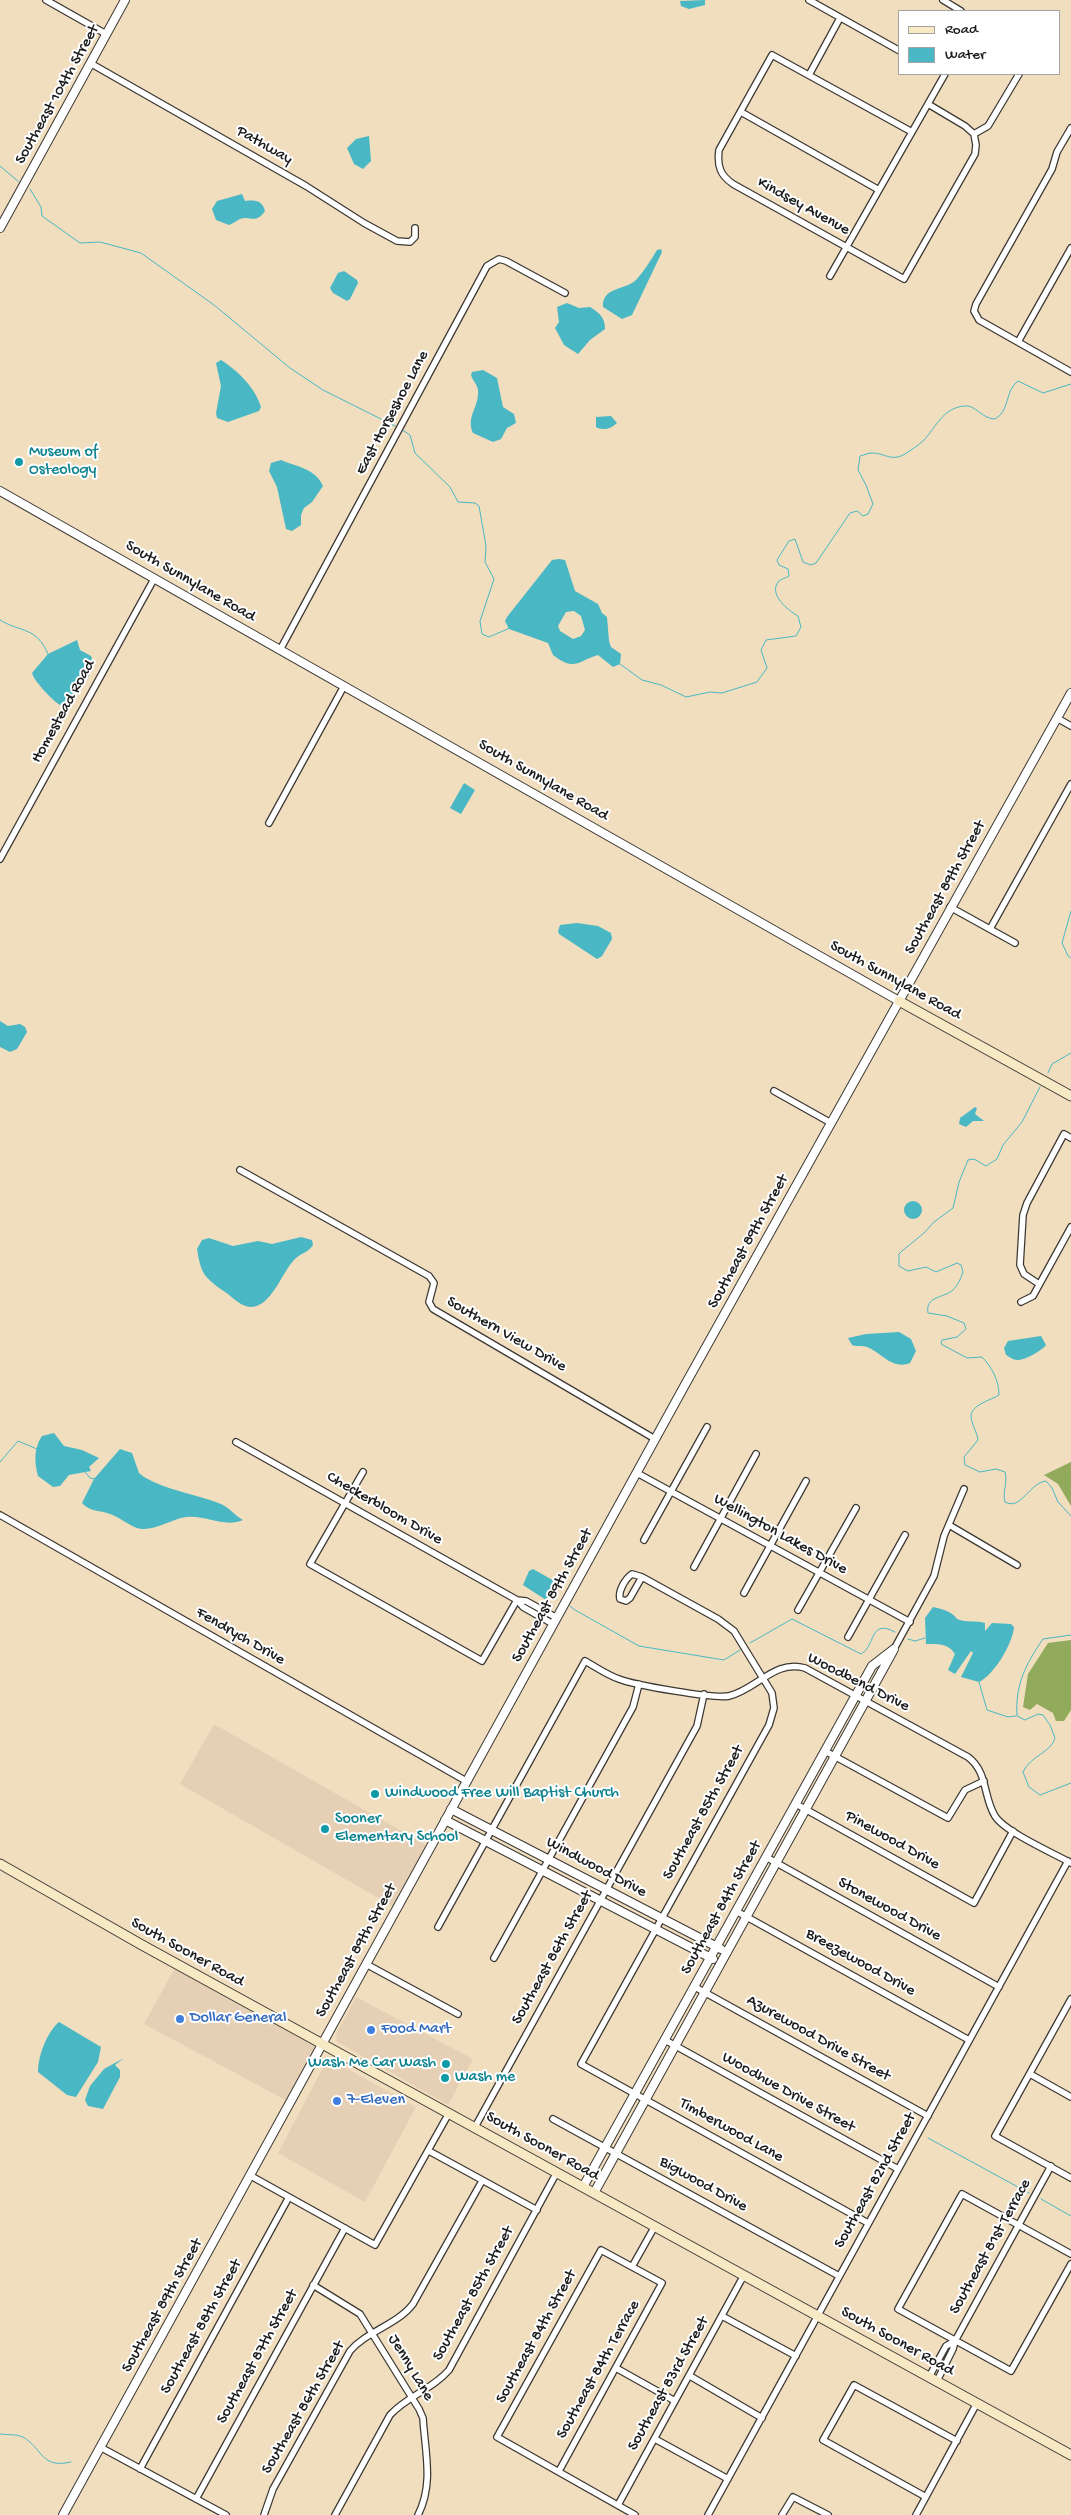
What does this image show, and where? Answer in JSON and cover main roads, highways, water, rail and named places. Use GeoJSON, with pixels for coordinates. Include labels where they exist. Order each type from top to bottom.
{"type":"FeatureCollection","features":[{"type":"Feature","properties":{"kind":"main road","name":"South Sunnylane Road"},"geometry":{"type":"LineString","coordinates":[[899,1001],[1071,1096]]}},
{"type":"Feature","properties":{"kind":"main road","name":"South Sooner Road"},"geometry":{"type":"LineString","coordinates":[[0,1864],[322,2044],[1071,2455]]}},
{"type":"Feature","properties":{"kind":"water"},"geometry":{"type":"Polygon","coordinates":[[[705,0],[705,5],[689,9],[681,6],[680,1],[705,0]]]}},
{"type":"Feature","properties":{"kind":"water"},"geometry":{"type":"Polygon","coordinates":[[[369,136],[371,161],[363,169],[354,164],[347,148],[356,139],[369,136]]]}},
{"type":"Feature","properties":{"kind":"water"},"geometry":{"type":"Polygon","coordinates":[[[242,194],[245,201],[255,201],[262,205],[265,211],[262,215],[256,219],[240,219],[229,225],[216,220],[212,209],[217,201],[242,194]]]}},
{"type":"Feature","properties":{"kind":"water"},"geometry":{"type":"Polygon","coordinates":[[[661,249],[662,252],[632,315],[622,319],[603,307],[606,295],[637,279],[657,250],[661,249]]]}},
{"type":"Feature","properties":{"kind":"water"},"geometry":{"type":"Polygon","coordinates":[[[344,271],[357,280],[358,283],[350,299],[347,301],[333,293],[330,288],[338,273],[344,271]]]}},
{"type":"Feature","properties":{"kind":"water"},"geometry":{"type":"Polygon","coordinates":[[[567,303],[579,308],[590,307],[599,314],[604,322],[605,329],[590,340],[578,354],[564,345],[555,328],[559,322],[557,307],[567,303]]]}},
{"type":"Feature","properties":{"kind":"water"},"geometry":{"type":"Polygon","coordinates":[[[221,360],[240,374],[250,386],[261,407],[259,411],[228,422],[217,418],[216,413],[221,386],[216,363],[221,360]]]}},
{"type":"Feature","properties":{"kind":"water"},"geometry":{"type":"Polygon","coordinates":[[[483,370],[497,378],[503,407],[514,414],[516,423],[507,428],[501,439],[493,442],[473,433],[471,428],[478,390],[471,375],[472,372],[483,370]]]}},
{"type":"Feature","properties":{"kind":"water"},"geometry":{"type":"Polygon","coordinates":[[[611,416],[617,423],[615,425],[604,429],[596,427],[596,417],[611,416]]]}},
{"type":"Feature","properties":{"kind":"water"},"geometry":{"type":"Polygon","coordinates":[[[281,460],[315,475],[323,486],[312,502],[304,508],[301,515],[301,525],[292,531],[286,529],[277,487],[269,471],[271,463],[281,460]]]}},
{"type":"Feature","properties":{"kind":"water"},"geometry":{"type":"Polygon","coordinates":[[[552,560],[565,560],[575,591],[598,604],[602,613],[607,617],[609,641],[611,647],[621,654],[620,664],[613,667],[598,655],[576,664],[566,663],[553,655],[548,643],[509,629],[505,621],[507,617],[552,560]],[[574,611],[566,612],[558,626],[560,631],[573,639],[581,636],[585,630],[581,616],[574,611]]]}},
{"type":"Feature","properties":{"kind":"water"},"geometry":{"type":"Polygon","coordinates":[[[77,640],[80,650],[91,656],[93,661],[89,667],[89,676],[73,697],[60,705],[36,681],[32,673],[48,654],[77,640]]]}},
{"type":"Feature","properties":{"kind":"water"},"geometry":{"type":"Polygon","coordinates":[[[464,783],[475,790],[461,814],[450,808],[464,783]]]}},
{"type":"Feature","properties":{"kind":"water"},"geometry":{"type":"Polygon","coordinates":[[[577,923],[598,926],[611,933],[612,939],[602,956],[597,959],[559,934],[560,925],[577,923]]]}},
{"type":"Feature","properties":{"kind":"water"},"geometry":{"type":"Polygon","coordinates":[[[0,1021],[8,1026],[20,1024],[25,1027],[27,1032],[17,1049],[10,1052],[0,1047],[0,1021]]]}},
{"type":"Feature","properties":{"kind":"water"},"geometry":{"type":"Polygon","coordinates":[[[975,1107],[977,1108],[975,1114],[984,1121],[973,1121],[966,1127],[959,1124],[960,1118],[975,1107]]]}},
{"type":"Feature","properties":{"kind":"water"},"geometry":{"type":"Polygon","coordinates":[[[913,1201],[919,1204],[922,1210],[919,1216],[913,1219],[907,1216],[904,1210],[907,1204],[913,1201]]]}},
{"type":"Feature","properties":{"kind":"water"},"geometry":{"type":"Polygon","coordinates":[[[301,1237],[312,1240],[313,1245],[295,1259],[266,1300],[259,1305],[250,1307],[238,1302],[207,1277],[200,1264],[197,1249],[202,1240],[209,1238],[233,1246],[258,1241],[272,1244],[301,1237]]]}},
{"type":"Feature","properties":{"kind":"water"},"geometry":{"type":"Polygon","coordinates":[[[899,1332],[911,1339],[916,1351],[910,1363],[904,1365],[892,1363],[867,1347],[852,1345],[848,1338],[866,1334],[899,1332]]]}},
{"type":"Feature","properties":{"kind":"water"},"geometry":{"type":"Polygon","coordinates":[[[1041,1336],[1046,1345],[1033,1355],[1017,1360],[1006,1355],[1004,1348],[1008,1341],[1041,1336]]]}},
{"type":"Feature","properties":{"kind":"water"},"geometry":{"type":"Polygon","coordinates":[[[54,1433],[64,1446],[82,1450],[99,1458],[89,1467],[91,1471],[69,1475],[60,1486],[53,1487],[38,1476],[35,1460],[37,1445],[42,1436],[54,1433]]]}},
{"type":"Feature","properties":{"kind":"water"},"geometry":{"type":"Polygon","coordinates":[[[120,1449],[132,1453],[139,1473],[144,1477],[163,1486],[221,1504],[243,1520],[229,1523],[186,1517],[153,1528],[142,1529],[134,1527],[114,1515],[88,1508],[82,1503],[94,1479],[120,1449]]]}},
{"type":"Feature","properties":{"kind":"water"},"geometry":{"type":"Polygon","coordinates":[[[533,1569],[556,1582],[556,1586],[546,1600],[523,1585],[529,1571],[533,1569]]]}},
{"type":"Feature","properties":{"kind":"water"},"geometry":{"type":"Polygon","coordinates":[[[933,1607],[949,1612],[957,1619],[985,1623],[985,1631],[992,1623],[1011,1624],[1014,1627],[1013,1634],[1002,1658],[985,1678],[979,1682],[961,1677],[973,1653],[971,1651],[955,1674],[948,1670],[955,1654],[952,1650],[942,1645],[926,1644],[925,1618],[933,1607]]]}},
{"type":"Feature","properties":{"kind":"water"},"geometry":{"type":"Polygon","coordinates":[[[59,2022],[101,2047],[98,2062],[76,2097],[67,2095],[38,2072],[44,2045],[59,2022]]]}},
{"type":"Feature","properties":{"kind":"water"},"geometry":{"type":"Polygon","coordinates":[[[124,2058],[115,2065],[120,2070],[120,2077],[103,2109],[88,2106],[85,2100],[90,2086],[104,2069],[124,2058]]]}},
{"type":"Feature","properties":{"kind":"waterway"},"geometry":{"type":"LineString","coordinates":[[0,166],[19,182]]}},
{"type":"Feature","properties":{"kind":"waterway"},"geometry":{"type":"LineString","coordinates":[[30,189],[41,207],[42,216],[80,243],[100,242],[141,253],[214,305],[290,368],[323,390],[397,427]]}},
{"type":"Feature","properties":{"kind":"waterway"},"geometry":{"type":"LineString","coordinates":[[620,664],[642,680],[661,685],[686,697],[710,692],[722,693],[757,682],[767,668],[761,650],[766,640],[796,636],[801,627],[798,616],[785,606],[777,596],[776,586],[780,580],[789,576],[788,569],[779,565],[777,560],[789,541],[795,539],[803,562],[811,565],[816,563],[850,513],[857,511],[863,516],[868,514],[873,504],[858,470],[860,456],[877,453],[896,457],[905,454],[924,440],[945,414],[964,406],[972,407],[986,417],[995,419],[1003,411],[1011,390],[1018,381],[1043,393],[1071,384]]}},
{"type":"Feature","properties":{"kind":"waterway"},"geometry":{"type":"LineString","coordinates":[[401,429],[410,435],[415,453],[450,487],[458,502],[475,503],[479,506],[486,546],[485,562],[494,579],[480,621],[482,634],[489,637],[510,628]]}},
{"type":"Feature","properties":{"kind":"waterway"},"geometry":{"type":"LineString","coordinates":[[0,620],[33,634],[48,654]]}},
{"type":"Feature","properties":{"kind":"waterway"},"geometry":{"type":"LineString","coordinates":[[1071,911],[1062,943],[1068,956],[1071,958]]}},
{"type":"Feature","properties":{"kind":"waterway"},"geometry":{"type":"LineString","coordinates":[[1048,1073],[1052,1064],[1071,1053]]}},
{"type":"Feature","properties":{"kind":"waterway"},"geometry":{"type":"LineString","coordinates":[[1040,1087],[1022,1122],[1003,1145],[997,1159],[986,1166],[974,1159],[968,1160],[959,1182],[953,1208],[934,1222],[899,1254],[899,1266],[908,1271],[926,1267],[936,1272],[957,1263],[961,1265],[963,1272],[956,1286],[949,1293],[932,1300],[929,1303],[928,1313],[947,1316],[964,1323],[966,1329],[957,1337],[942,1340],[941,1344],[967,1358],[982,1357],[994,1374],[999,1395],[982,1403],[972,1412],[971,1419],[978,1440],[964,1457],[965,1465],[980,1472],[996,1469],[1005,1472],[1004,1498],[1005,1502],[1011,1504],[1021,1500],[1035,1486],[1046,1481],[1052,1488],[1058,1502],[1071,1516]]}},
{"type":"Feature","properties":{"kind":"waterway"},"geometry":{"type":"LineString","coordinates":[[0,1462],[18,1441],[37,1449]]}},
{"type":"Feature","properties":{"kind":"waterway"},"geometry":{"type":"LineString","coordinates":[[85,1472],[90,1478],[96,1479]]}},
{"type":"Feature","properties":{"kind":"waterway"},"geometry":{"type":"LineString","coordinates":[[550,1595],[557,1599]]}},
{"type":"Feature","properties":{"kind":"waterway"},"geometry":{"type":"LineString","coordinates":[[570,1606],[639,1646],[724,1660],[740,1650]]}},
{"type":"Feature","properties":{"kind":"waterway"},"geometry":{"type":"LineString","coordinates":[[750,1643],[792,1619],[861,1654],[866,1650],[874,1635],[881,1628],[895,1632]]}},
{"type":"Feature","properties":{"kind":"waterway"},"geometry":{"type":"LineString","coordinates":[[1071,1635],[1043,1639],[1031,1657],[1023,1675],[1017,1705],[1017,1716],[1025,1720],[1038,1714],[1043,1715],[1050,1725],[1055,1738],[1050,1747],[1031,1762],[1023,1772],[1029,1787],[1040,1795],[1071,1783]]}},
{"type":"Feature","properties":{"kind":"waterway"},"geometry":{"type":"LineString","coordinates":[[908,1639],[915,1641],[925,1638]]}},
{"type":"Feature","properties":{"kind":"waterway"},"geometry":{"type":"LineString","coordinates":[[979,1682],[987,1710],[1008,1717],[1016,1716]]}},
{"type":"Feature","properties":{"kind":"waterway"},"geometry":{"type":"LineString","coordinates":[[928,2138],[1029,2193]]}},
{"type":"Feature","properties":{"kind":"waterway"},"geometry":{"type":"LineString","coordinates":[[1041,2199],[1071,2216]]}},
{"type":"Feature","properties":{"kind":"waterway"},"geometry":{"type":"LineString","coordinates":[[0,2434],[23,2437],[43,2457],[54,2463],[71,2462]]}},
{"type":"Feature","properties":{"kind":"place","name":"Museum of Osteology"},"geometry":{"type":"Point","coordinates":[19,462]}},
{"type":"Feature","properties":{"kind":"place","name":"Windwood Free Will Baptist Church"},"geometry":{"type":"Point","coordinates":[375,1794]}},
{"type":"Feature","properties":{"kind":"place","name":"Sooner Elementary School"},"geometry":{"type":"Point","coordinates":[325,1829]}},
{"type":"Feature","properties":{"kind":"place","name":"Dollar General"},"geometry":{"type":"Point","coordinates":[180,2019]}},
{"type":"Feature","properties":{"kind":"place","name":"Food Mart"},"geometry":{"type":"Point","coordinates":[371,2030]}},
{"type":"Feature","properties":{"kind":"place","name":"Wash Me Car Wash"},"geometry":{"type":"Point","coordinates":[446,2064]}},
{"type":"Feature","properties":{"kind":"place","name":"Wash me"},"geometry":{"type":"Point","coordinates":[445,2078]}},
{"type":"Feature","properties":{"kind":"place","name":"7-Eleven"},"geometry":{"type":"Point","coordinates":[337,2101]}}]}
